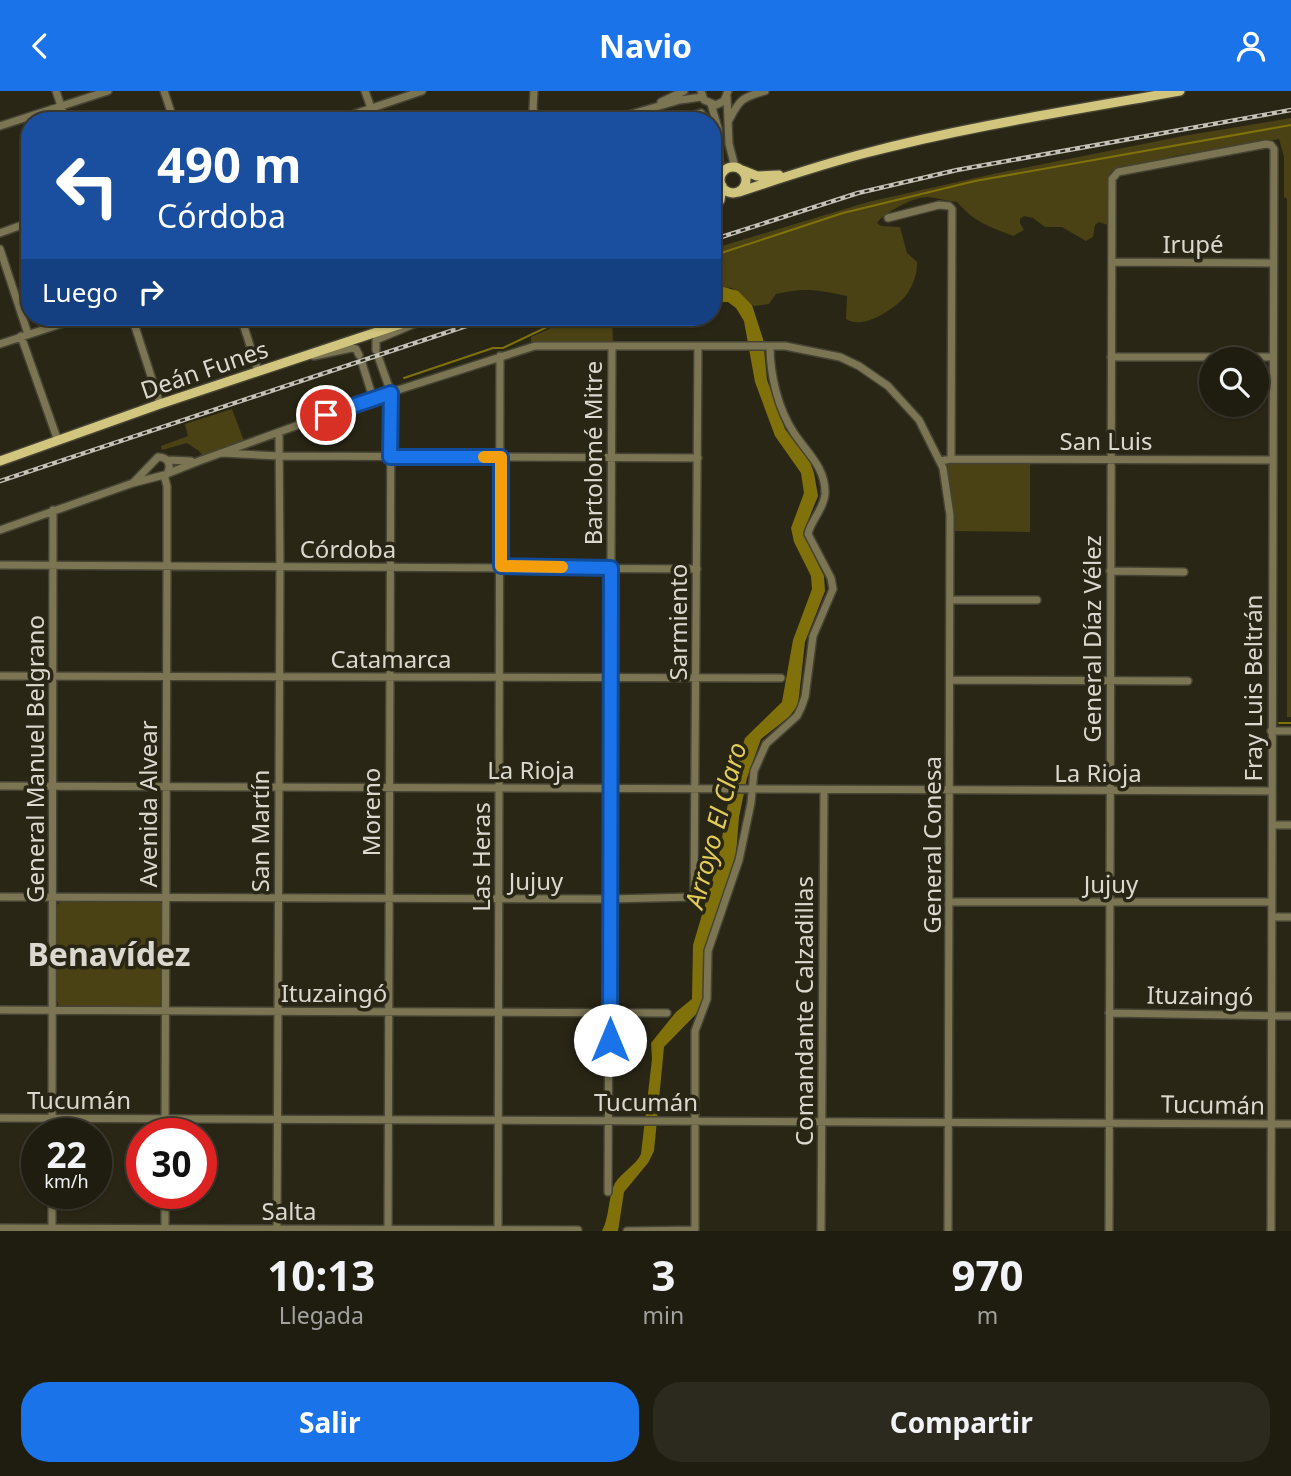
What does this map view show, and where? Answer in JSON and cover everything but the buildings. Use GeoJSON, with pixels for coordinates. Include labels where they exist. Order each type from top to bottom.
{"type":"FeatureCollection","features":[{"type":"Feature","properties":{"kind":"main road"},"geometry":{"type":"LineString","coordinates":[[736,193],[801,171],[937,136],[1180,91]]}},
{"type":"Feature","properties":{"kind":"main road"},"geometry":{"type":"LineString","coordinates":[[721,198],[723,172],[738,168],[763,177],[801,171]]}},
{"type":"Feature","properties":{"kind":"main road"},"geometry":{"type":"LineString","coordinates":[[721,204],[746,183],[746,175],[738,168]]}},
{"type":"Feature","properties":{"kind":"main road"},"geometry":{"type":"LineString","coordinates":[[721,183],[736,193]]}},
{"type":"Feature","properties":{"kind":"main road","name":"Deán Funes"},"geometry":{"type":"LineString","coordinates":[[0,461],[394,326]]}},
{"type":"Feature","properties":{"kind":"street"},"geometry":{"type":"LineString","coordinates":[[56,91],[63,112]]}},
{"type":"Feature","properties":{"kind":"street"},"geometry":{"type":"LineString","coordinates":[[41,112],[108,91]]}},
{"type":"Feature","properties":{"kind":"street"},"geometry":{"type":"LineString","coordinates":[[164,91],[171,112]]}},
{"type":"Feature","properties":{"kind":"street"},"geometry":{"type":"LineString","coordinates":[[365,91],[371,108]]}},
{"type":"Feature","properties":{"kind":"street"},"geometry":{"type":"LineString","coordinates":[[360,112],[422,91]]}},
{"type":"Feature","properties":{"kind":"street"},"geometry":{"type":"LineString","coordinates":[[534,91],[534,112]]}},
{"type":"Feature","properties":{"kind":"street"},"geometry":{"type":"LineString","coordinates":[[644,110],[684,91]]}},
{"type":"Feature","properties":{"kind":"street"},"geometry":{"type":"LineString","coordinates":[[727,124],[743,98],[765,91]]}},
{"type":"Feature","properties":{"kind":"street"},"geometry":{"type":"LineString","coordinates":[[637,112],[702,94],[711,104],[713,112]]}},
{"type":"Feature","properties":{"kind":"street"},"geometry":{"type":"LineString","coordinates":[[728,94],[729,144],[738,168]]}},
{"type":"Feature","properties":{"kind":"street"},"geometry":{"type":"LineString","coordinates":[[711,104],[720,103],[728,94]]}},
{"type":"Feature","properties":{"kind":"street"},"geometry":{"type":"LineString","coordinates":[[0,126],[21,119]]}},
{"type":"Feature","properties":{"kind":"street","name":"General Díaz Vélez"},"geometry":{"type":"LineString","coordinates":[[1109,1231],[1112,179],[1118,172],[1271,145]]}},
{"type":"Feature","properties":{"kind":"street","name":"Fray Luis Beltrán"},"geometry":{"type":"LineString","coordinates":[[1271,145],[1274,149],[1271,1231]]}},
{"type":"Feature","properties":{"kind":"street"},"geometry":{"type":"LineString","coordinates":[[888,218],[939,205],[952,209],[951,459]]}},
{"type":"Feature","properties":{"kind":"street"},"geometry":{"type":"LineString","coordinates":[[0,233],[21,225]]}},
{"type":"Feature","properties":{"kind":"street"},"geometry":{"type":"LineString","coordinates":[[0,249],[21,324]]}},
{"type":"Feature","properties":{"kind":"street","name":"Irupé"},"geometry":{"type":"LineString","coordinates":[[1112,262],[1273,263]]}},
{"type":"Feature","properties":{"kind":"street"},"geometry":{"type":"LineString","coordinates":[[21,326],[58,441]]}},
{"type":"Feature","properties":{"kind":"street"},"geometry":{"type":"LineString","coordinates":[[0,344],[53,326]]}},
{"type":"Feature","properties":{"kind":"street"},"geometry":{"type":"LineString","coordinates":[[135,326],[160,404]]}},
{"type":"Feature","properties":{"kind":"street"},"geometry":{"type":"LineString","coordinates":[[244,326],[258,371]]}},
{"type":"Feature","properties":{"kind":"street"},"geometry":{"type":"LineString","coordinates":[[376,350],[376,339],[408,326]]}},
{"type":"Feature","properties":{"kind":"street","name":"Bartolomé Mitre"},"geometry":{"type":"LineString","coordinates":[[608,1192],[612,345]]}},
{"type":"Feature","properties":{"kind":"street","name":"General Conesa"},"geometry":{"type":"LineString","coordinates":[[199,460],[373,398],[535,346],[800,348],[840,357],[871,373],[888,386],[912,411],[940,461],[947,483],[950,515],[948,1231]]}},
{"type":"Feature","properties":{"kind":"street","name":"Sarmiento"},"geometry":{"type":"LineString","coordinates":[[694,897],[698,346]]}},
{"type":"Feature","properties":{"kind":"street"},"geometry":{"type":"LineString","coordinates":[[627,1231],[695,1230],[696,1026],[706,1006],[708,951],[739,860],[751,803],[749,790],[754,771],[766,744],[797,716],[802,708],[813,636],[833,583],[808,534],[824,501],[824,479],[818,464],[794,433],[786,416],[771,371],[768,346]]}},
{"type":"Feature","properties":{"kind":"street"},"geometry":{"type":"LineString","coordinates":[[308,354],[312,357],[356,349],[373,398]]}},
{"type":"Feature","properties":{"kind":"street","name":"Las Heras"},"geometry":{"type":"LineString","coordinates":[[498,1231],[500,356]]}},
{"type":"Feature","properties":{"kind":"street"},"geometry":{"type":"LineString","coordinates":[[1111,357],[1273,357]]}},
{"type":"Feature","properties":{"kind":"street"},"geometry":{"type":"LineString","coordinates":[[379,359],[391,393]]}},
{"type":"Feature","properties":{"kind":"street","name":"Moreno"},"geometry":{"type":"LineString","coordinates":[[388,1230],[391,393]]}},
{"type":"Feature","properties":{"kind":"street","name":"San Martín"},"geometry":{"type":"LineString","coordinates":[[278,1230],[281,566],[279,432]]}},
{"type":"Feature","properties":{"kind":"street"},"geometry":{"type":"LineString","coordinates":[[220,453],[279,456],[698,458]]}},
{"type":"Feature","properties":{"kind":"street"},"geometry":{"type":"LineString","coordinates":[[132,484],[158,457],[167,460],[199,460]]}},
{"type":"Feature","properties":{"kind":"street"},"geometry":{"type":"LineString","coordinates":[[164,475],[170,466],[167,460]]}},
{"type":"Feature","properties":{"kind":"street"},"geometry":{"type":"LineString","coordinates":[[0,530],[53,510],[164,475],[199,460]]}},
{"type":"Feature","properties":{"kind":"street","name":"San Luis"},"geometry":{"type":"LineString","coordinates":[[940,461],[1272,460]]}},
{"type":"Feature","properties":{"kind":"street"},"geometry":{"type":"LineString","coordinates":[[150,466],[152,472],[164,475]]}},
{"type":"Feature","properties":{"kind":"street","name":"Avenida Alvear"},"geometry":{"type":"LineString","coordinates":[[164,475],[167,486],[165,1118]]}},
{"type":"Feature","properties":{"kind":"street","name":"General Manuel Belgrano"},"geometry":{"type":"LineString","coordinates":[[51,1118],[53,510]]}},
{"type":"Feature","properties":{"kind":"street","name":"Córdoba"},"geometry":{"type":"LineString","coordinates":[[0,565],[697,569]]}},
{"type":"Feature","properties":{"kind":"street"},"geometry":{"type":"LineString","coordinates":[[1110,571],[1184,572]]}},
{"type":"Feature","properties":{"kind":"street"},"geometry":{"type":"LineString","coordinates":[[950,600],[1037,600]]}},
{"type":"Feature","properties":{"kind":"street","name":"Catamarca"},"geometry":{"type":"LineString","coordinates":[[0,676],[782,678]]}},
{"type":"Feature","properties":{"kind":"street"},"geometry":{"type":"LineString","coordinates":[[950,680],[1188,681]]}},
{"type":"Feature","properties":{"kind":"street"},"geometry":{"type":"LineString","coordinates":[[1271,731],[1291,731]]}},
{"type":"Feature","properties":{"kind":"street","name":"La Rioja"},"geometry":{"type":"LineString","coordinates":[[0,786],[1272,791]]}},
{"type":"Feature","properties":{"kind":"street","name":"Comandante Calzadillas"},"geometry":{"type":"LineString","coordinates":[[821,1231],[824,791]]}},
{"type":"Feature","properties":{"kind":"street"},"geometry":{"type":"LineString","coordinates":[[1272,825],[1291,825]]}},
{"type":"Feature","properties":{"kind":"street","name":"Jujuy"},"geometry":{"type":"LineString","coordinates":[[0,897],[694,897]]}},
{"type":"Feature","properties":{"kind":"street","name":"Jujuy"},"geometry":{"type":"LineString","coordinates":[[950,902],[1272,902]]}},
{"type":"Feature","properties":{"kind":"street"},"geometry":{"type":"LineString","coordinates":[[1272,917],[1291,917]]}},
{"type":"Feature","properties":{"kind":"street","name":"Ituzaingó"},"geometry":{"type":"LineString","coordinates":[[0,1010],[667,1013]]}},
{"type":"Feature","properties":{"kind":"street","name":"Ituzaingó"},"geometry":{"type":"LineString","coordinates":[[1109,1013],[1291,1016]]}},
{"type":"Feature","properties":{"kind":"street","name":"Tucumán"},"geometry":{"type":"LineString","coordinates":[[0,1118],[21,1118]]}},
{"type":"Feature","properties":{"kind":"street","name":"Tucumán"},"geometry":{"type":"LineString","coordinates":[[217,1119],[1291,1124]]}},
{"type":"Feature","properties":{"kind":"street"},"geometry":{"type":"LineString","coordinates":[[52,1209],[52,1229]]}},
{"type":"Feature","properties":{"kind":"street"},"geometry":{"type":"LineString","coordinates":[[165,1209],[165,1230]]}},
{"type":"Feature","properties":{"kind":"street","name":"Salta"},"geometry":{"type":"LineString","coordinates":[[0,1228],[578,1230]]}},
{"type":"Feature","properties":{"kind":"shaded area"},"geometry":{"type":"Polygon","coordinates":[[[1291,118],[1291,717],[1287,717],[1287,199],[1284,197],[1284,157],[1279,139],[1173,156],[1111,172],[1108,180],[1109,223],[1099,222],[1095,225],[1093,237],[1086,241],[1062,227],[1045,227],[1033,218],[1024,216],[1020,223],[1024,230],[1013,236],[976,219],[957,202],[922,197],[908,202],[892,210],[877,223],[881,226],[900,227],[907,253],[917,262],[915,277],[903,299],[884,314],[868,321],[853,322],[846,319],[847,296],[804,290],[776,294],[769,304],[754,306],[732,288],[721,287],[721,246],[868,202],[1183,136],[1291,118]]]}},
{"type":"Feature","properties":{"kind":"shaded area","name":"Arroyo El Claro"},"geometry":{"type":"Polygon","coordinates":[[[721,286],[738,291],[752,305],[763,339],[767,380],[785,429],[810,462],[814,473],[818,496],[803,533],[824,576],[825,591],[805,642],[798,705],[789,717],[761,739],[747,778],[739,817],[736,854],[704,952],[703,1007],[664,1047],[654,1151],[648,1163],[624,1192],[618,1231],[602,1231],[615,1183],[641,1154],[652,1059],[651,1043],[676,1012],[692,999],[693,945],[718,861],[732,780],[745,738],[782,702],[793,640],[812,589],[811,576],[794,542],[791,528],[804,493],[801,473],[775,436],[755,382],[744,321],[736,308],[728,302],[721,302],[721,286]]]}},
{"type":"Feature","properties":{"kind":"shaded area"},"geometry":{"type":"Polygon","coordinates":[[[556,326],[612,326],[613,342],[531,343],[531,337],[556,326]]]}},
{"type":"Feature","properties":{"kind":"shaded area"},"geometry":{"type":"Polygon","coordinates":[[[232,409],[244,441],[202,455],[187,443],[162,450],[161,446],[188,436],[185,424],[232,409]]]}},
{"type":"Feature","properties":{"kind":"shaded area"},"geometry":{"type":"Polygon","coordinates":[[[948,461],[1030,462],[1030,532],[953,531],[948,461]]]}},
{"type":"Feature","properties":{"kind":"shaded area"},"geometry":{"type":"Polygon","coordinates":[[[160,901],[163,906],[160,1006],[59,1006],[57,905],[60,902],[160,901]]]}},
{"type":"Feature","properties":{"kind":"waterway"},"geometry":{"type":"LineString","coordinates":[[721,253],[843,213],[975,181],[1291,125]]}},
{"type":"Feature","properties":{"kind":"waterway"},"geometry":{"type":"LineString","coordinates":[[404,378],[493,348],[503,348],[549,326]]}},
{"type":"Feature","properties":{"kind":"waterway"},"geometry":{"type":"LineString","coordinates":[[1279,723],[1291,723]]}},
{"type":"Feature","properties":{"kind":"railway"},"geometry":{"type":"LineString","coordinates":[[721,237],[858,193],[957,170],[1291,110]]}},
{"type":"Feature","properties":{"kind":"railway"},"geometry":{"type":"LineString","coordinates":[[0,481],[466,326]]}},
{"type":"Feature","properties":{"kind":"slow traffic"},"geometry":{"type":"LineString","coordinates":[[484,457],[501,457],[501,566],[562,567]]}},
{"type":"Feature","properties":{"kind":"district","name":"Benavídez"},"geometry":{"type":"Point","coordinates":[109,953]}},
{"type":"Feature","properties":{"kind":"route"},"geometry":{"type":"LineString","coordinates":[[326,415],[391,393],[390,457],[501,457],[501,566],[611,568],[610,1040]]}}]}
